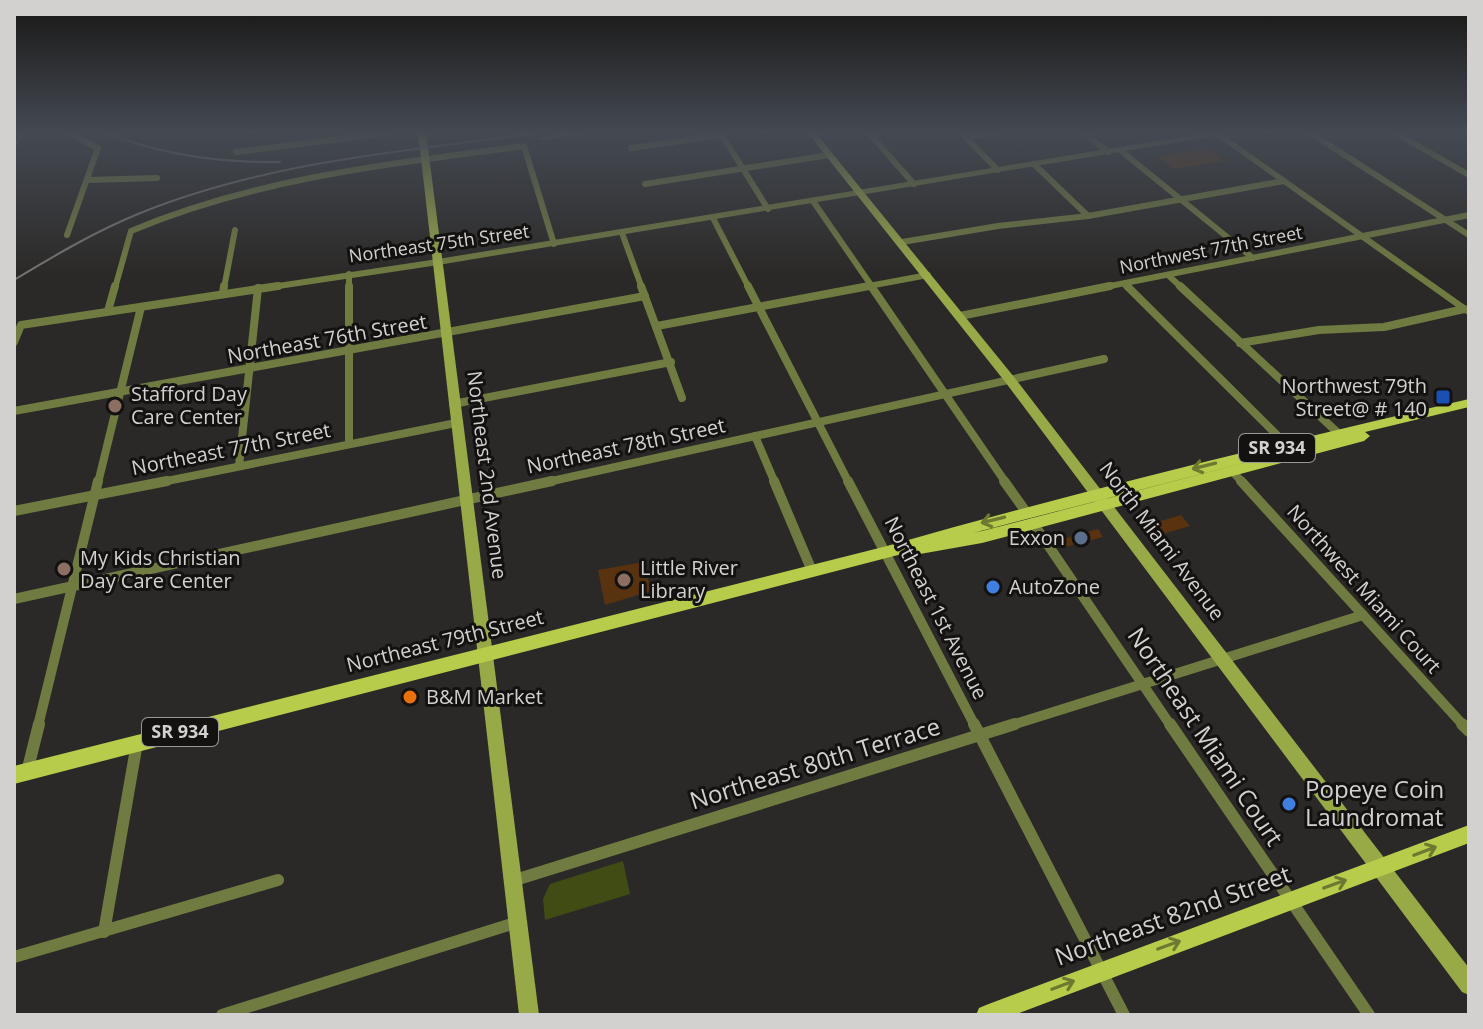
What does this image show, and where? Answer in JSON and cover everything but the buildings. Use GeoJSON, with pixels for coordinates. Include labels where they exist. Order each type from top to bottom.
{"type":"FeatureCollection","features":[{"type":"Feature","properties":{"kind":"main road","name":"Northeast 2nd Avenue"},"geometry":{"type":"LineString","coordinates":[[428,180],[529,1015]]}},
{"type":"Feature","properties":{"kind":"main road","name":"North Miami Avenue"},"geometry":{"type":"LineString","coordinates":[[850,180],[1010,380],[1469,985]]}},
{"type":"Feature","properties":{"kind":"main road","name":"SR 934"},"geometry":{"type":"LineString","coordinates":[[1100,499],[1287,445],[1389,424],[1469,403]]}},
{"type":"Feature","properties":{"kind":"main road"},"geometry":{"type":"LineString","coordinates":[[1100,499],[1233,472],[1361,437],[1389,424]]}},
{"type":"Feature","properties":{"kind":"main road"},"geometry":{"type":"LineString","coordinates":[[1233,472],[1239,466],[1287,445]]}},
{"type":"Feature","properties":{"kind":"main road","name":"Northeast 79th Street"},"geometry":{"type":"LineString","coordinates":[[20,773],[887,552],[917,551],[1100,499]]}},
{"type":"Feature","properties":{"kind":"main road","name":"Northeast 82nd Street"},"geometry":{"type":"LineString","coordinates":[[986,1015],[1469,834]]}},
{"type":"Feature","properties":{"kind":"street"},"geometry":{"type":"LineString","coordinates":[[67,235],[88,180]]}},
{"type":"Feature","properties":{"kind":"street"},"geometry":{"type":"LineString","coordinates":[[108,311],[131,231],[164,215],[253,187],[297,180]]}},
{"type":"Feature","properties":{"kind":"street"},"geometry":{"type":"LineString","coordinates":[[534,180],[554,244]]}},
{"type":"Feature","properties":{"kind":"street"},"geometry":{"type":"LineString","coordinates":[[645,184],[669,180]]}},
{"type":"Feature","properties":{"kind":"street"},"geometry":{"type":"LineString","coordinates":[[750,180],[768,209]]}},
{"type":"Feature","properties":{"kind":"street"},"geometry":{"type":"LineString","coordinates":[[910,180],[914,184]]}},
{"type":"Feature","properties":{"kind":"street","name":"Northeast 75th Street"},"geometry":{"type":"LineString","coordinates":[[14,342],[21,325],[554,244],[938,180]]}},
{"type":"Feature","properties":{"kind":"street"},"geometry":{"type":"LineString","coordinates":[[1051,180],[1088,216]]}},
{"type":"Feature","properties":{"kind":"street"},"geometry":{"type":"LineString","coordinates":[[1157,180],[1253,258]]}},
{"type":"Feature","properties":{"kind":"street"},"geometry":{"type":"LineString","coordinates":[[1384,180],[1469,235]]}},
{"type":"Feature","properties":{"kind":"street"},"geometry":{"type":"LineString","coordinates":[[902,242],[998,226],[1088,216],[1284,181],[1466,311]]}},
{"type":"Feature","properties":{"kind":"street","name":"Northeast Miami Court"},"geometry":{"type":"LineString","coordinates":[[813,201],[1369,1015]]}},
{"type":"Feature","properties":{"kind":"street","name":"Northwest 77th Street"},"geometry":{"type":"LineString","coordinates":[[960,316],[1469,215]]}},
{"type":"Feature","properties":{"kind":"street","name":"Northeast 1st Avenue"},"geometry":{"type":"LineString","coordinates":[[713,218],[1124,1015]]}},
{"type":"Feature","properties":{"kind":"street"},"geometry":{"type":"LineString","coordinates":[[223,293],[235,230]]}},
{"type":"Feature","properties":{"kind":"street"},"geometry":{"type":"LineString","coordinates":[[622,233],[682,398]]}},
{"type":"Feature","properties":{"kind":"street"},"geometry":{"type":"LineString","coordinates":[[349,274],[349,444]]}},
{"type":"Feature","properties":{"kind":"street"},"geometry":{"type":"LineString","coordinates":[[657,326],[928,275]]}},
{"type":"Feature","properties":{"kind":"street"},"geometry":{"type":"LineString","coordinates":[[1168,275],[1338,433]]}},
{"type":"Feature","properties":{"kind":"street"},"geometry":{"type":"LineString","coordinates":[[1125,284],[1287,445]]}},
{"type":"Feature","properties":{"kind":"street"},"geometry":{"type":"LineString","coordinates":[[239,466],[258,288]]}},
{"type":"Feature","properties":{"kind":"street","name":"Northeast 76th Street"},"geometry":{"type":"LineString","coordinates":[[14,411],[645,296]]}},
{"type":"Feature","properties":{"kind":"street"},"geometry":{"type":"LineString","coordinates":[[20,773],[72,586],[141,307]]}},
{"type":"Feature","properties":{"kind":"street"},"geometry":{"type":"LineString","coordinates":[[1240,343],[1319,330],[1384,327],[1466,311]]}},
{"type":"Feature","properties":{"kind":"street","name":"Northeast 78th Street"},"geometry":{"type":"LineString","coordinates":[[14,599],[1104,359]]}},
{"type":"Feature","properties":{"kind":"street"},"geometry":{"type":"LineString","coordinates":[[453,404],[671,362]]}},
{"type":"Feature","properties":{"kind":"street","name":"Northeast 77th Street"},"geometry":{"type":"LineString","coordinates":[[14,511],[456,423]]}},
{"type":"Feature","properties":{"kind":"street"},"geometry":{"type":"LineString","coordinates":[[755,436],[812,571]]}},
{"type":"Feature","properties":{"kind":"street","name":"Northwest Miami Court"},"geometry":{"type":"LineString","coordinates":[[1233,472],[1469,731]]}},
{"type":"Feature","properties":{"kind":"street","name":"Northeast 80th Terrace"},"geometry":{"type":"LineString","coordinates":[[512,881],[1363,615]]}},
{"type":"Feature","properties":{"kind":"street"},"geometry":{"type":"LineString","coordinates":[[104,932],[137,743]]}},
{"type":"Feature","properties":{"kind":"street"},"geometry":{"type":"LineString","coordinates":[[14,957],[278,880]]}},
{"type":"Feature","properties":{"kind":"street"},"geometry":{"type":"LineString","coordinates":[[222,1015],[518,922]]}},
{"type":"Feature","properties":{"kind":"green space"},"geometry":{"type":"Polygon","coordinates":[[[623,861],[630,894],[545,920],[543,899],[550,884],[623,861]]]}},
{"type":"Feature","properties":{"kind":"railway"},"geometry":{"type":"LineString","coordinates":[[14,280],[122,221],[187,196],[242,180]]}},
{"type":"Feature","properties":{"kind":"place","name":"Northwest 79th Street@ # 140"},"geometry":{"type":"Point","coordinates":[1443,397]}},
{"type":"Feature","properties":{"kind":"place","name":"Stafford Day Care Center"},"geometry":{"type":"Point","coordinates":[115,406]}},
{"type":"Feature","properties":{"kind":"place","name":"Exxon"},"geometry":{"type":"Point","coordinates":[1081,538]}},
{"type":"Feature","properties":{"kind":"place","name":"My Kids Christian Day Care Center"},"geometry":{"type":"Point","coordinates":[64,569]}},
{"type":"Feature","properties":{"kind":"place","name":"Little River Library"},"geometry":{"type":"Point","coordinates":[624,580]}},
{"type":"Feature","properties":{"kind":"place","name":"AutoZone"},"geometry":{"type":"Point","coordinates":[993,587]}},
{"type":"Feature","properties":{"kind":"place","name":"B&M Market"},"geometry":{"type":"Point","coordinates":[410,697]}},
{"type":"Feature","properties":{"kind":"place","name":"Popeye Coin Laundromat"},"geometry":{"type":"Point","coordinates":[1289,804]}}]}
